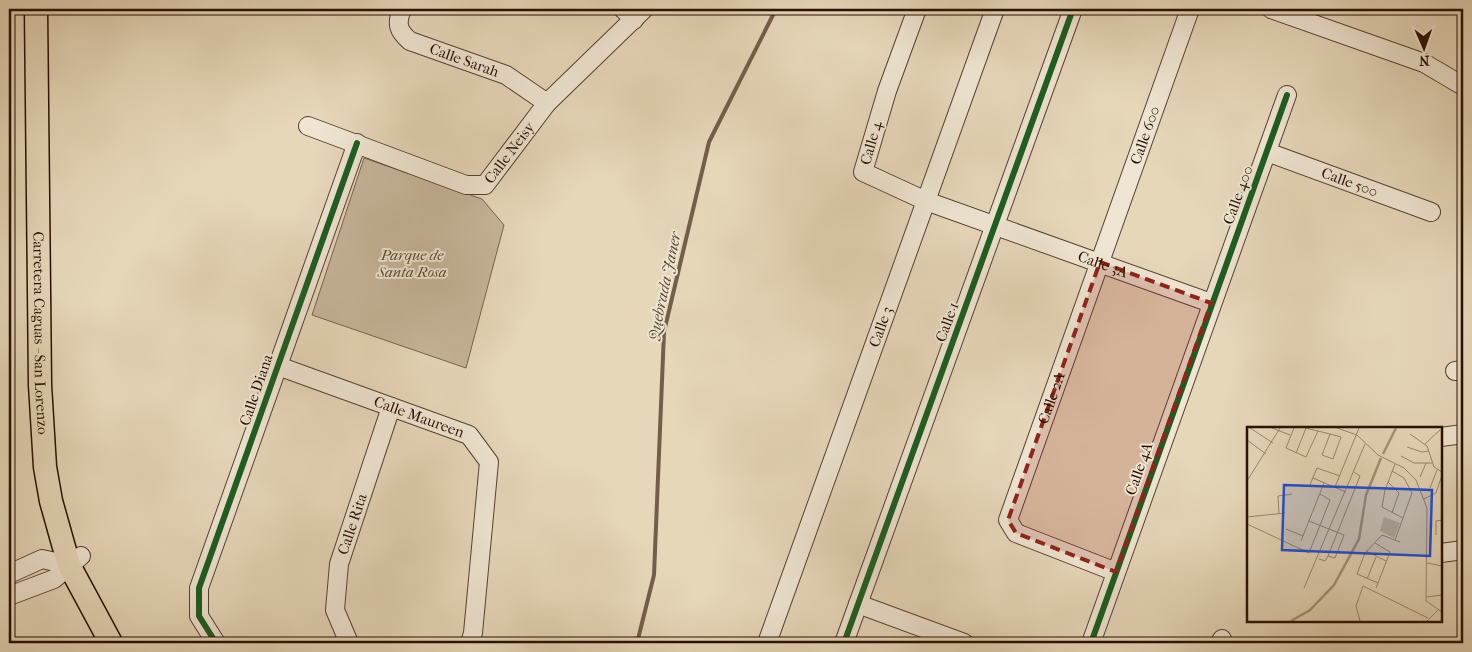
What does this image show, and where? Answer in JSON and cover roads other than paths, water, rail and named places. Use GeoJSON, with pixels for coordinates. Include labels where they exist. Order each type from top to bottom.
{"type":"FeatureCollection","features":[{"type":"Feature","properties":{"kind":"main road","name":"Carretera Caguas - San Lorenzo"},"geometry":{"type":"LineString","coordinates":[[36,9],[42,425],[45,467],[51,501],[111,643]]}},
{"type":"Feature","properties":{"kind":"street","name":"Calle Sarah"},"geometry":{"type":"LineString","coordinates":[[402,9],[397,21],[400,32],[410,41],[506,75],[547,103]]}},
{"type":"Feature","properties":{"kind":"street","name":"Calle 4"},"geometry":{"type":"LineString","coordinates":[[917,9],[887,91],[862,172],[926,201],[995,224]]}},
{"type":"Feature","properties":{"kind":"street","name":"Calle 3"},"geometry":{"type":"LineString","coordinates":[[767,643],[995,9]]}},
{"type":"Feature","properties":{"kind":"street","name":"Calle 1"},"geometry":{"type":"LineString","coordinates":[[844,643],[1073,9]]}},
{"type":"Feature","properties":{"kind":"street","name":"Calle 600"},"geometry":{"type":"LineString","coordinates":[[1100,262],[1190,9]]}},
{"type":"Feature","properties":{"kind":"street"},"geometry":{"type":"LineString","coordinates":[[1271,9],[1424,63],[1463,86]]}},
{"type":"Feature","properties":{"kind":"street","name":"Calle Neisy"},"geometry":{"type":"LineString","coordinates":[[308,126],[466,185],[485,185],[547,103],[634,12]]}},
{"type":"Feature","properties":{"kind":"street","name":"Calle 400"},"geometry":{"type":"LineString","coordinates":[[1211,303],[1287,95]]}},
{"type":"Feature","properties":{"kind":"street","name":"Calle Diana"},"geometry":{"type":"LineString","coordinates":[[216,643],[199,616],[199,588],[357,143]]}},
{"type":"Feature","properties":{"kind":"street","name":"Calle 500"},"geometry":{"type":"LineString","coordinates":[[1267,152],[1431,212]]}},
{"type":"Feature","properties":{"kind":"street","name":"Calle 3A"},"geometry":{"type":"LineString","coordinates":[[995,224],[1211,303]]}},
{"type":"Feature","properties":{"kind":"street","name":"Calle 2A"},"geometry":{"type":"LineString","coordinates":[[1100,262],[1008,520],[1016,533],[1116,572]]}},
{"type":"Feature","properties":{"kind":"street","name":"Calle 4A"},"geometry":{"type":"LineString","coordinates":[[1091,643],[1211,303]]}},
{"type":"Feature","properties":{"kind":"street","name":"Calle Maureen"},"geometry":{"type":"LineString","coordinates":[[278,366],[469,436],[489,462],[473,633],[470,643]]}},
{"type":"Feature","properties":{"kind":"street","name":"Calle Rita"},"geometry":{"type":"LineString","coordinates":[[349,643],[335,610],[339,564],[391,407]]}},
{"type":"Feature","properties":{"kind":"street"},"geometry":{"type":"LineString","coordinates":[[1442,437],[1463,434]]}},
{"type":"Feature","properties":{"kind":"street"},"geometry":{"type":"LineString","coordinates":[[1442,553],[1463,550]]}},
{"type":"Feature","properties":{"kind":"street"},"geometry":{"type":"LineString","coordinates":[[9,574],[42,559],[75,561]]}},
{"type":"Feature","properties":{"kind":"street"},"geometry":{"type":"LineString","coordinates":[[9,596],[54,579],[75,561]]}},
{"type":"Feature","properties":{"kind":"street"},"geometry":{"type":"LineString","coordinates":[[858,604],[962,643]]}},
{"type":"Feature","properties":{"kind":"waterway","name":"Quebrada Janer"},"geometry":{"type":"LineString","coordinates":[[637,643],[654,575],[664,332],[709,142],[776,9]]}},
{"type":"Feature","properties":{"kind":"park label","name":"Parque de Santa Rosa"},"geometry":{"type":"Point","coordinates":[412,264]}}]}
